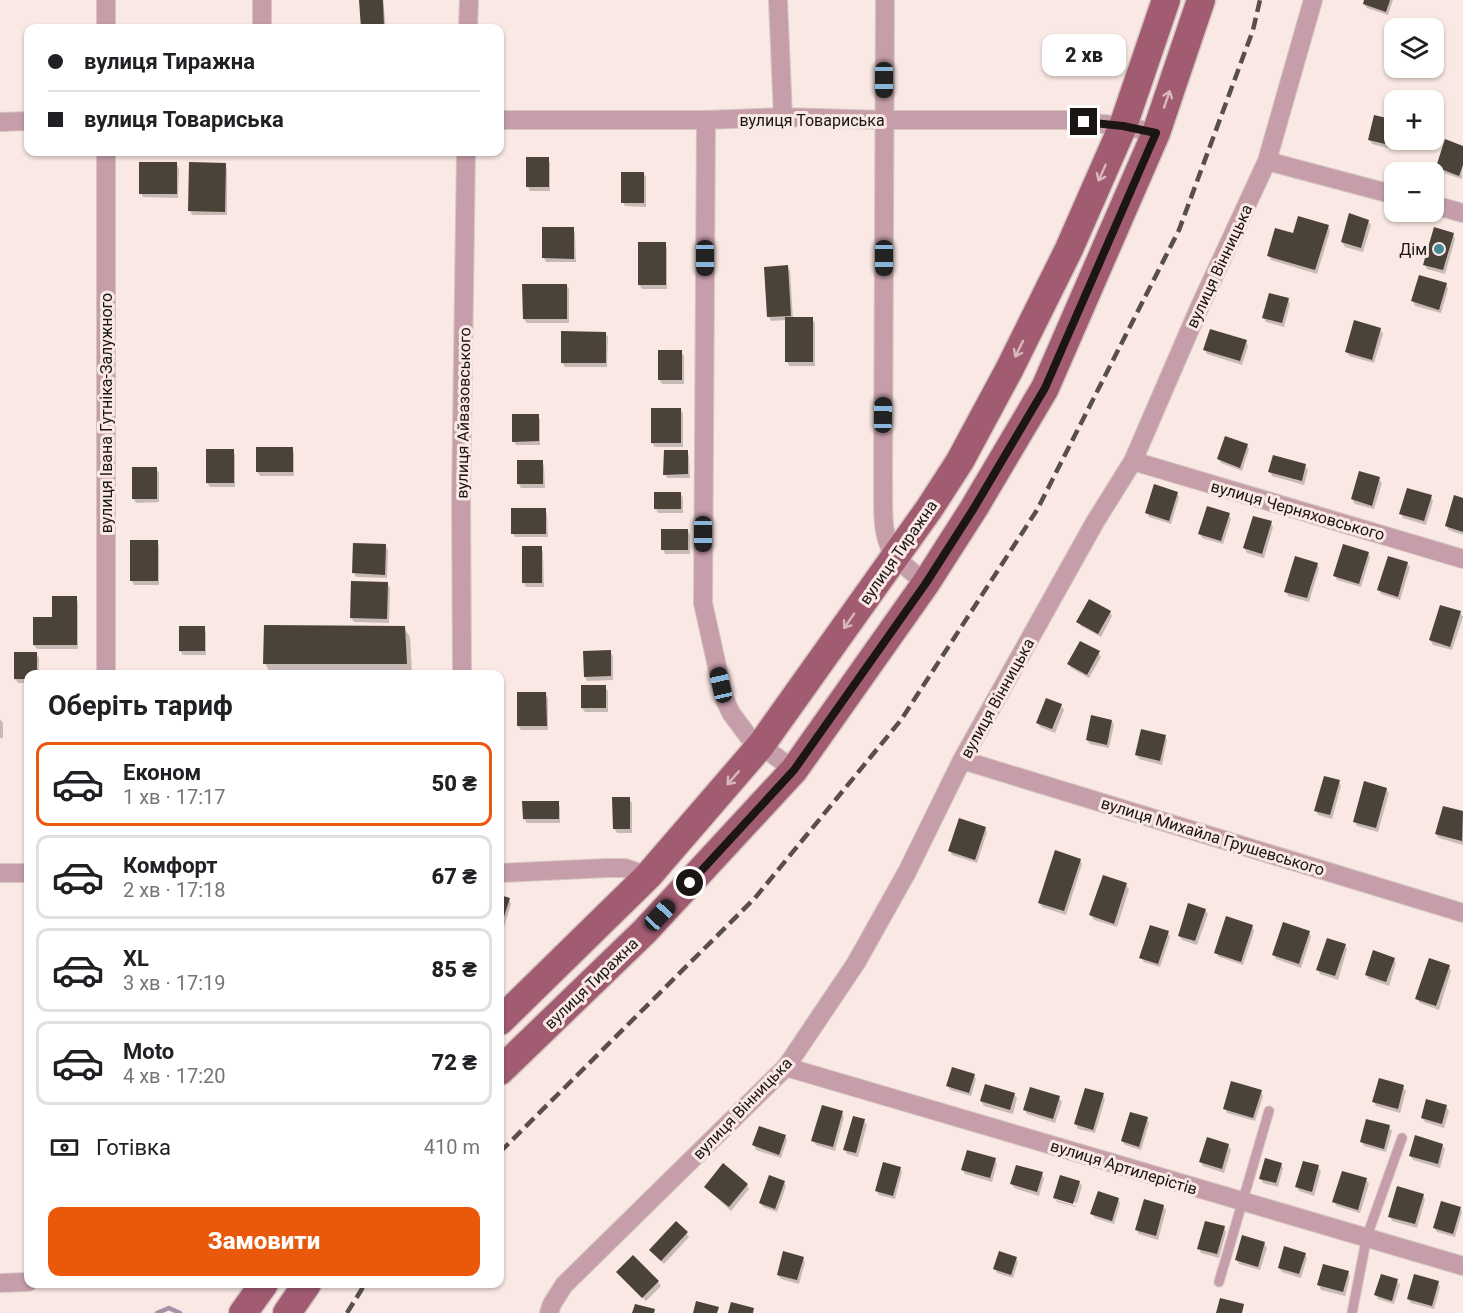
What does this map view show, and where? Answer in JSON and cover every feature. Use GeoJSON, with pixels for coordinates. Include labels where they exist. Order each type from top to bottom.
{"type":"FeatureCollection","features":[{"type":"Feature","properties":{"kind":"main road","name":"вулиця Тиражна"},"geometry":{"type":"LineString","coordinates":[[504,1017],[648,876],[761,745],[895,557],[960,461],[1009,370],[1069,249],[1123,126],[1166,0]]}},
{"type":"Feature","properties":{"kind":"main road","name":"вулиця Тиражна"},"geometry":{"type":"LineString","coordinates":[[504,1067],[645,932],[794,770],[926,583],[974,508],[1045,388],[1156,133],[1202,0]]}},
{"type":"Feature","properties":{"kind":"main road"},"geometry":{"type":"LineString","coordinates":[[243,1313],[261,1288]]}},
{"type":"Feature","properties":{"kind":"main road"},"geometry":{"type":"LineString","coordinates":[[287,1313],[304,1288]]}},
{"type":"Feature","properties":{"kind":"street"},"geometry":{"type":"LineString","coordinates":[[106,0],[106,24]]}},
{"type":"Feature","properties":{"kind":"street"},"geometry":{"type":"LineString","coordinates":[[262,0],[262,24]]}},
{"type":"Feature","properties":{"kind":"street"},"geometry":{"type":"LineString","coordinates":[[468,24],[469,0]]}},
{"type":"Feature","properties":{"kind":"street"},"geometry":{"type":"LineString","coordinates":[[778,0],[783,117]]}},
{"type":"Feature","properties":{"kind":"street"},"geometry":{"type":"LineString","coordinates":[[885,0],[883,479],[885,526],[888,543],[895,557],[926,583]]}},
{"type":"Feature","properties":{"kind":"street","name":"вулиця Вінницька"},"geometry":{"type":"LineString","coordinates":[[549,1313],[564,1285],[786,1067],[856,963],[907,872],[962,760],[1095,522],[1132,462],[1267,161],[1314,0]]}},
{"type":"Feature","properties":{"kind":"street","name":"вулиця Товариська"},"geometry":{"type":"LineString","coordinates":[[504,120],[706,120],[783,117],[884,120],[1065,120],[1123,126],[1156,133]]}},
{"type":"Feature","properties":{"kind":"street"},"geometry":{"type":"LineString","coordinates":[[706,120],[703,603],[724,698],[738,724],[748,736],[794,770]]}},
{"type":"Feature","properties":{"kind":"street"},"geometry":{"type":"LineString","coordinates":[[0,122],[24,121]]}},
{"type":"Feature","properties":{"kind":"street","name":"вулиця Івана Гутніка-Залужного"},"geometry":{"type":"LineString","coordinates":[[106,156],[106,670]]}},
{"type":"Feature","properties":{"kind":"street","name":"вулиця Айвазовського"},"geometry":{"type":"LineString","coordinates":[[462,670],[461,497],[466,156]]}},
{"type":"Feature","properties":{"kind":"street"},"geometry":{"type":"LineString","coordinates":[[1267,161],[1384,192]]}},
{"type":"Feature","properties":{"kind":"street"},"geometry":{"type":"LineString","coordinates":[[1444,208],[1463,213]]}},
{"type":"Feature","properties":{"kind":"street","name":"вулиця Черняховського"},"geometry":{"type":"LineString","coordinates":[[1132,462],[1463,559]]}},
{"type":"Feature","properties":{"kind":"street","name":"вулиця Михайла Грушевського"},"geometry":{"type":"LineString","coordinates":[[962,760],[1463,913]]}},
{"type":"Feature","properties":{"kind":"street"},"geometry":{"type":"LineString","coordinates":[[504,873],[625,868],[648,876]]}},
{"type":"Feature","properties":{"kind":"street"},"geometry":{"type":"LineString","coordinates":[[0,873],[24,873]]}},
{"type":"Feature","properties":{"kind":"street","name":"вулиця Артилерістів"},"geometry":{"type":"LineString","coordinates":[[786,1067],[1463,1266]]}},
{"type":"Feature","properties":{"kind":"street"},"geometry":{"type":"LineString","coordinates":[[0,1283],[24,1282]]}},
{"type":"Feature","properties":{"kind":"lane"},"geometry":{"type":"LineString","coordinates":[[1219,1282],[1269,1111]]}},
{"type":"Feature","properties":{"kind":"lane"},"geometry":{"type":"LineString","coordinates":[[1352,1313],[1367,1236],[1402,1138]]}},
{"type":"Feature","properties":{"kind":"building"},"geometry":{"type":"Polygon","coordinates":[[[359,0],[383,0],[384,24],[361,24],[359,0]]]}},
{"type":"Feature","properties":{"kind":"building"},"geometry":{"type":"Polygon","coordinates":[[[1364,0],[1390,0],[1386,12],[1363,4],[1364,0]]]}},
{"type":"Feature","properties":{"kind":"building"},"geometry":{"type":"Polygon","coordinates":[[[1374,115],[1384,117],[1384,144],[1368,140],[1374,115]]]}},
{"type":"Feature","properties":{"kind":"building"},"geometry":{"type":"Polygon","coordinates":[[[1445,139],[1463,146],[1463,165],[1459,176],[1444,170],[1444,162],[1438,162],[1441,150],[1444,150],[1445,139]]]}},
{"type":"Feature","properties":{"kind":"building"},"geometry":{"type":"Polygon","coordinates":[[[526,157],[549,157],[549,187],[526,187],[526,157]]]}},
{"type":"Feature","properties":{"kind":"building"},"geometry":{"type":"Polygon","coordinates":[[[139,162],[177,162],[177,194],[139,194],[139,162]]]}},
{"type":"Feature","properties":{"kind":"building"},"geometry":{"type":"Polygon","coordinates":[[[189,162],[226,163],[225,212],[188,211],[189,162]]]}},
{"type":"Feature","properties":{"kind":"building"},"geometry":{"type":"Polygon","coordinates":[[[621,172],[644,172],[644,203],[621,203],[621,172]]]}},
{"type":"Feature","properties":{"kind":"building"},"geometry":{"type":"Polygon","coordinates":[[[1349,213],[1369,220],[1361,248],[1341,242],[1349,213]]]}},
{"type":"Feature","properties":{"kind":"building"},"geometry":{"type":"Polygon","coordinates":[[[1298,216],[1329,225],[1315,270],[1267,256],[1275,228],[1293,233],[1298,216]]]}},
{"type":"Feature","properties":{"kind":"building"},"geometry":{"type":"Polygon","coordinates":[[[542,227],[574,227],[574,259],[542,258],[542,227]]]}},
{"type":"Feature","properties":{"kind":"building","name":"Дім"},"geometry":{"type":"Polygon","coordinates":[[[1434,227],[1454,233],[1443,270],[1423,265],[1434,227]]]}},
{"type":"Feature","properties":{"kind":"building"},"geometry":{"type":"Polygon","coordinates":[[[638,242],[666,242],[666,285],[638,285],[638,242]]]}},
{"type":"Feature","properties":{"kind":"building"},"geometry":{"type":"Polygon","coordinates":[[[788,265],[791,316],[767,317],[764,267],[788,265]]]}},
{"type":"Feature","properties":{"kind":"building"},"geometry":{"type":"Polygon","coordinates":[[[1419,275],[1447,283],[1439,310],[1411,301],[1419,275]]]}},
{"type":"Feature","properties":{"kind":"building"},"geometry":{"type":"Polygon","coordinates":[[[522,284],[567,284],[567,319],[523,319],[522,284]]]}},
{"type":"Feature","properties":{"kind":"building"},"geometry":{"type":"Polygon","coordinates":[[[1269,293],[1289,298],[1282,323],[1262,318],[1269,293]]]}},
{"type":"Feature","properties":{"kind":"building"},"geometry":{"type":"Polygon","coordinates":[[[785,317],[813,317],[813,362],[785,362],[785,317]]]}},
{"type":"Feature","properties":{"kind":"building"},"geometry":{"type":"Polygon","coordinates":[[[1354,320],[1381,328],[1372,360],[1345,352],[1354,320]]]}},
{"type":"Feature","properties":{"kind":"building"},"geometry":{"type":"Polygon","coordinates":[[[1210,329],[1247,340],[1240,361],[1203,350],[1210,329]]]}},
{"type":"Feature","properties":{"kind":"building"},"geometry":{"type":"Polygon","coordinates":[[[561,331],[606,332],[606,363],[561,363],[561,331]]]}},
{"type":"Feature","properties":{"kind":"building"},"geometry":{"type":"Polygon","coordinates":[[[658,350],[682,350],[682,380],[658,380],[658,350]]]}},
{"type":"Feature","properties":{"kind":"building"},"geometry":{"type":"Polygon","coordinates":[[[651,408],[681,408],[681,443],[651,443],[651,408]]]}},
{"type":"Feature","properties":{"kind":"building"},"geometry":{"type":"Polygon","coordinates":[[[512,414],[539,414],[539,441],[512,442],[512,414]]]}},
{"type":"Feature","properties":{"kind":"building"},"geometry":{"type":"Polygon","coordinates":[[[1225,436],[1248,444],[1240,468],[1217,459],[1225,436]]]}},
{"type":"Feature","properties":{"kind":"building"},"geometry":{"type":"Polygon","coordinates":[[[256,447],[293,447],[293,472],[256,472],[256,447]]]}},
{"type":"Feature","properties":{"kind":"building"},"geometry":{"type":"Polygon","coordinates":[[[206,449],[234,449],[234,483],[206,483],[206,449]]]}},
{"type":"Feature","properties":{"kind":"building"},"geometry":{"type":"Polygon","coordinates":[[[664,450],[688,450],[688,474],[663,475],[664,450]]]}},
{"type":"Feature","properties":{"kind":"building"},"geometry":{"type":"Polygon","coordinates":[[[1273,455],[1306,464],[1302,481],[1268,472],[1273,455]]]}},
{"type":"Feature","properties":{"kind":"building"},"geometry":{"type":"Polygon","coordinates":[[[517,460],[543,460],[543,484],[517,484],[517,460]]]}},
{"type":"Feature","properties":{"kind":"building"},"geometry":{"type":"Polygon","coordinates":[[[132,467],[157,467],[157,499],[132,499],[132,467]]]}},
{"type":"Feature","properties":{"kind":"building"},"geometry":{"type":"Polygon","coordinates":[[[1359,471],[1380,477],[1372,506],[1351,499],[1359,471]]]}},
{"type":"Feature","properties":{"kind":"building"},"geometry":{"type":"Polygon","coordinates":[[[1154,484],[1178,492],[1169,521],[1145,513],[1154,484]]]}},
{"type":"Feature","properties":{"kind":"building"},"geometry":{"type":"Polygon","coordinates":[[[1407,488],[1432,495],[1424,521],[1399,514],[1407,488]]]}},
{"type":"Feature","properties":{"kind":"building"},"geometry":{"type":"Polygon","coordinates":[[[654,492],[681,492],[681,509],[654,509],[654,492]]]}},
{"type":"Feature","properties":{"kind":"building"},"geometry":{"type":"Polygon","coordinates":[[[1454,495],[1463,498],[1463,532],[1445,526],[1454,495]]]}},
{"type":"Feature","properties":{"kind":"building"},"geometry":{"type":"Polygon","coordinates":[[[1207,506],[1230,513],[1221,541],[1198,534],[1207,506]]]}},
{"type":"Feature","properties":{"kind":"building"},"geometry":{"type":"Polygon","coordinates":[[[511,508],[546,508],[546,534],[511,534],[511,508]]]}},
{"type":"Feature","properties":{"kind":"building"},"geometry":{"type":"Polygon","coordinates":[[[1253,516],[1272,521],[1262,554],[1243,548],[1253,516]]]}},
{"type":"Feature","properties":{"kind":"building"},"geometry":{"type":"Polygon","coordinates":[[[661,529],[688,529],[688,550],[661,550],[661,529]]]}},
{"type":"Feature","properties":{"kind":"building"},"geometry":{"type":"Polygon","coordinates":[[[130,540],[158,540],[158,581],[130,581],[130,540]]]}},
{"type":"Feature","properties":{"kind":"building"},"geometry":{"type":"Polygon","coordinates":[[[353,543],[386,544],[385,575],[352,573],[353,543]]]}},
{"type":"Feature","properties":{"kind":"building"},"geometry":{"type":"Polygon","coordinates":[[[1343,544],[1369,552],[1359,584],[1333,576],[1343,544]]]}},
{"type":"Feature","properties":{"kind":"building"},"geometry":{"type":"Polygon","coordinates":[[[522,546],[542,546],[542,583],[522,583],[522,546]]]}},
{"type":"Feature","properties":{"kind":"building"},"geometry":{"type":"Polygon","coordinates":[[[1295,556],[1318,563],[1307,598],[1284,592],[1295,556]]]}},
{"type":"Feature","properties":{"kind":"building"},"geometry":{"type":"Polygon","coordinates":[[[1388,556],[1408,562],[1398,597],[1377,590],[1388,556]]]}},
{"type":"Feature","properties":{"kind":"building"},"geometry":{"type":"Polygon","coordinates":[[[351,581],[388,582],[387,619],[350,618],[351,581]]]}},
{"type":"Feature","properties":{"kind":"building"},"geometry":{"type":"Polygon","coordinates":[[[52,596],[77,596],[77,645],[33,645],[33,617],[52,617],[52,596]]]}},
{"type":"Feature","properties":{"kind":"building"},"geometry":{"type":"Polygon","coordinates":[[[1089,599],[1111,611],[1098,634],[1076,622],[1089,599]]]}},
{"type":"Feature","properties":{"kind":"building"},"geometry":{"type":"Polygon","coordinates":[[[1440,605],[1461,611],[1450,647],[1429,640],[1440,605]]]}},
{"type":"Feature","properties":{"kind":"building"},"geometry":{"type":"Polygon","coordinates":[[[264,625],[405,626],[407,664],[263,664],[264,625]]]}},
{"type":"Feature","properties":{"kind":"building"},"geometry":{"type":"Polygon","coordinates":[[[179,626],[205,626],[205,651],[179,651],[179,626]]]}},
{"type":"Feature","properties":{"kind":"building"},"geometry":{"type":"Polygon","coordinates":[[[1080,641],[1100,651],[1087,675],[1067,664],[1080,641]]]}},
{"type":"Feature","properties":{"kind":"building"},"geometry":{"type":"Polygon","coordinates":[[[611,650],[611,676],[584,677],[583,651],[611,650]]]}},
{"type":"Feature","properties":{"kind":"building"},"geometry":{"type":"Polygon","coordinates":[[[14,652],[37,652],[37,670],[24,670],[24,679],[14,679],[14,652]]]}},
{"type":"Feature","properties":{"kind":"building"},"geometry":{"type":"Polygon","coordinates":[[[581,685],[606,685],[606,708],[581,708],[581,685]]]}},
{"type":"Feature","properties":{"kind":"building"},"geometry":{"type":"Polygon","coordinates":[[[517,692],[546,692],[547,726],[517,726],[517,692]]]}},
{"type":"Feature","properties":{"kind":"building"},"geometry":{"type":"Polygon","coordinates":[[[1046,698],[1062,704],[1052,729],[1036,723],[1046,698]]]}},
{"type":"Feature","properties":{"kind":"building"},"geometry":{"type":"Polygon","coordinates":[[[1091,715],[1112,720],[1107,745],[1086,740],[1091,715]]]}},
{"type":"Feature","properties":{"kind":"building"},"geometry":{"type":"Polygon","coordinates":[[[1141,729],[1166,735],[1160,761],[1135,755],[1141,729]]]}},
{"type":"Feature","properties":{"kind":"building"},"geometry":{"type":"Polygon","coordinates":[[[1324,776],[1340,780],[1330,815],[1314,811],[1324,776]]]}},
{"type":"Feature","properties":{"kind":"building"},"geometry":{"type":"Polygon","coordinates":[[[1364,781],[1387,788],[1376,828],[1353,822],[1364,781]]]}},
{"type":"Feature","properties":{"kind":"building"},"geometry":{"type":"Polygon","coordinates":[[[612,797],[630,797],[630,829],[613,829],[612,797]]]}},
{"type":"Feature","properties":{"kind":"building"},"geometry":{"type":"Polygon","coordinates":[[[522,801],[559,801],[559,819],[523,819],[522,801]]]}},
{"type":"Feature","properties":{"kind":"building"},"geometry":{"type":"Polygon","coordinates":[[[1443,806],[1463,811],[1462,841],[1435,834],[1443,806]]]}},
{"type":"Feature","properties":{"kind":"building"},"geometry":{"type":"Polygon","coordinates":[[[959,818],[986,827],[975,860],[948,851],[959,818]]]}},
{"type":"Feature","properties":{"kind":"building"},"geometry":{"type":"Polygon","coordinates":[[[1055,850],[1081,859],[1064,911],[1038,903],[1055,850]]]}},
{"type":"Feature","properties":{"kind":"building"},"geometry":{"type":"Polygon","coordinates":[[[1103,875],[1127,883],[1114,924],[1089,915],[1103,875]]]}},
{"type":"Feature","properties":{"kind":"building"},"geometry":{"type":"Polygon","coordinates":[[[504,896],[510,898],[504,917],[504,896]]]}},
{"type":"Feature","properties":{"kind":"building"},"geometry":{"type":"Polygon","coordinates":[[[1188,903],[1206,909],[1195,941],[1178,936],[1188,903]]]}},
{"type":"Feature","properties":{"kind":"building"},"geometry":{"type":"Polygon","coordinates":[[[1226,916],[1253,925],[1241,962],[1214,953],[1226,916]]]}},
{"type":"Feature","properties":{"kind":"building"},"geometry":{"type":"Polygon","coordinates":[[[1283,922],[1310,931],[1299,964],[1272,955],[1283,922]]]}},
{"type":"Feature","properties":{"kind":"building"},"geometry":{"type":"Polygon","coordinates":[[[1150,925],[1169,931],[1158,964],[1139,958],[1150,925]]]}},
{"type":"Feature","properties":{"kind":"building"},"geometry":{"type":"Polygon","coordinates":[[[1327,938],[1346,944],[1335,976],[1316,970],[1327,938]]]}},
{"type":"Feature","properties":{"kind":"building"},"geometry":{"type":"Polygon","coordinates":[[[1373,950],[1395,958],[1386,982],[1365,975],[1373,950]]]}},
{"type":"Feature","properties":{"kind":"building"},"geometry":{"type":"Polygon","coordinates":[[[1429,958],[1450,965],[1436,1006],[1415,999],[1429,958]]]}},
{"type":"Feature","properties":{"kind":"building"},"geometry":{"type":"Polygon","coordinates":[[[952,1067],[975,1074],[969,1093],[946,1086],[952,1067]]]}},
{"type":"Feature","properties":{"kind":"building"},"geometry":{"type":"Polygon","coordinates":[[[1379,1078],[1404,1085],[1398,1109],[1372,1102],[1379,1078]]]}},
{"type":"Feature","properties":{"kind":"building"},"geometry":{"type":"Polygon","coordinates":[[[1231,1081],[1262,1090],[1253,1118],[1223,1109],[1231,1081]]]}},
{"type":"Feature","properties":{"kind":"building"},"geometry":{"type":"Polygon","coordinates":[[[985,1084],[1015,1093],[1010,1110],[980,1101],[985,1084]]]}},
{"type":"Feature","properties":{"kind":"building"},"geometry":{"type":"Polygon","coordinates":[[[1030,1087],[1060,1096],[1053,1119],[1023,1110],[1030,1087]]]}},
{"type":"Feature","properties":{"kind":"building"},"geometry":{"type":"Polygon","coordinates":[[[1085,1088],[1104,1093],[1093,1130],[1074,1124],[1085,1088]]]}},
{"type":"Feature","properties":{"kind":"building"},"geometry":{"type":"Polygon","coordinates":[[[1426,1099],[1447,1105],[1442,1124],[1421,1118],[1426,1099]]]}},
{"type":"Feature","properties":{"kind":"building"},"geometry":{"type":"Polygon","coordinates":[[[822,1105],[843,1111],[833,1147],[811,1141],[822,1105]]]}},
{"type":"Feature","properties":{"kind":"building"},"geometry":{"type":"Polygon","coordinates":[[[1130,1112],[1148,1117],[1139,1147],[1121,1141],[1130,1112]]]}},
{"type":"Feature","properties":{"kind":"building"},"geometry":{"type":"Polygon","coordinates":[[[853,1116],[865,1119],[856,1153],[843,1150],[853,1116]]]}},
{"type":"Feature","properties":{"kind":"building"},"geometry":{"type":"Polygon","coordinates":[[[1366,1119],[1390,1125],[1384,1149],[1360,1142],[1366,1119]]]}},
{"type":"Feature","properties":{"kind":"building"},"geometry":{"type":"Polygon","coordinates":[[[759,1126],[786,1135],[779,1155],[752,1145],[759,1126]]]}},
{"type":"Feature","properties":{"kind":"building"},"geometry":{"type":"Polygon","coordinates":[[[1415,1135],[1443,1144],[1438,1164],[1409,1156],[1415,1135]]]}},
{"type":"Feature","properties":{"kind":"building"},"geometry":{"type":"Polygon","coordinates":[[[1207,1137],[1229,1144],[1222,1169],[1199,1162],[1207,1137]]]}},
{"type":"Feature","properties":{"kind":"building"},"geometry":{"type":"Polygon","coordinates":[[[967,1150],[996,1158],[990,1178],[961,1170],[967,1150]]]}},
{"type":"Feature","properties":{"kind":"building"},"geometry":{"type":"Polygon","coordinates":[[[1265,1158],[1282,1163],[1276,1183],[1259,1179],[1265,1158]]]}},
{"type":"Feature","properties":{"kind":"building"},"geometry":{"type":"Polygon","coordinates":[[[1303,1161],[1319,1165],[1312,1192],[1295,1187],[1303,1161]]]}},
{"type":"Feature","properties":{"kind":"building"},"geometry":{"type":"Polygon","coordinates":[[[883,1162],[901,1167],[893,1196],[875,1191],[883,1162]]]}},
{"type":"Feature","properties":{"kind":"building"},"geometry":{"type":"Polygon","coordinates":[[[723,1163],[748,1184],[729,1207],[704,1187],[723,1163]]]}},
{"type":"Feature","properties":{"kind":"building"},"geometry":{"type":"Polygon","coordinates":[[[1016,1165],[1043,1172],[1037,1192],[1010,1184],[1016,1165]]]}},
{"type":"Feature","properties":{"kind":"building"},"geometry":{"type":"Polygon","coordinates":[[[1342,1171],[1367,1178],[1358,1210],[1332,1202],[1342,1171]]]}},
{"type":"Feature","properties":{"kind":"building"},"geometry":{"type":"Polygon","coordinates":[[[769,1175],[785,1181],[775,1209],[759,1203],[769,1175]]]}},
{"type":"Feature","properties":{"kind":"building"},"geometry":{"type":"Polygon","coordinates":[[[1060,1175],[1080,1181],[1073,1204],[1053,1198],[1060,1175]]]}},
{"type":"Feature","properties":{"kind":"building"},"geometry":{"type":"Polygon","coordinates":[[[1397,1186],[1424,1194],[1415,1224],[1388,1217],[1397,1186]]]}},
{"type":"Feature","properties":{"kind":"building"},"geometry":{"type":"Polygon","coordinates":[[[1098,1191],[1119,1198],[1112,1221],[1090,1214],[1098,1191]]]}},
{"type":"Feature","properties":{"kind":"building"},"geometry":{"type":"Polygon","coordinates":[[[1144,1199],[1164,1205],[1156,1236],[1135,1230],[1144,1199]]]}},
{"type":"Feature","properties":{"kind":"building"},"geometry":{"type":"Polygon","coordinates":[[[1441,1201],[1461,1207],[1453,1234],[1433,1228],[1441,1201]]]}},
{"type":"Feature","properties":{"kind":"building"},"geometry":{"type":"Polygon","coordinates":[[[676,1221],[688,1232],[661,1261],[649,1250],[676,1221]]]}},
{"type":"Feature","properties":{"kind":"building"},"geometry":{"type":"Polygon","coordinates":[[[1205,1221],[1225,1226],[1217,1254],[1197,1249],[1205,1221]]]}},
{"type":"Feature","properties":{"kind":"building"},"geometry":{"type":"Polygon","coordinates":[[[1242,1235],[1265,1242],[1258,1267],[1235,1260],[1242,1235]]]}},
{"type":"Feature","properties":{"kind":"building"},"geometry":{"type":"Polygon","coordinates":[[[1284,1246],[1306,1253],[1299,1274],[1278,1268],[1284,1246]]]}},
{"type":"Feature","properties":{"kind":"building"},"geometry":{"type":"Polygon","coordinates":[[[783,1251],[804,1257],[797,1280],[777,1275],[783,1251]]]}},
{"type":"Feature","properties":{"kind":"building"},"geometry":{"type":"Polygon","coordinates":[[[999,1251],[1017,1257],[1011,1275],[993,1269],[999,1251]]]}},
{"type":"Feature","properties":{"kind":"building"},"geometry":{"type":"Polygon","coordinates":[[[633,1255],[659,1281],[642,1298],[616,1272],[633,1255]]]}},
{"type":"Feature","properties":{"kind":"building"},"geometry":{"type":"Polygon","coordinates":[[[1323,1264],[1349,1271],[1343,1292],[1317,1285],[1323,1264]]]}},
{"type":"Feature","properties":{"kind":"building"},"geometry":{"type":"Polygon","coordinates":[[[1381,1274],[1398,1279],[1392,1301],[1374,1295],[1381,1274]]]}},
{"type":"Feature","properties":{"kind":"building"},"geometry":{"type":"Polygon","coordinates":[[[1414,1274],[1439,1281],[1432,1306],[1407,1299],[1414,1274]]]}},
{"type":"Feature","properties":{"kind":"building"},"geometry":{"type":"Polygon","coordinates":[[[1220,1298],[1244,1304],[1242,1313],[1216,1313],[1220,1298]]]}},
{"type":"Feature","properties":{"kind":"building"},"geometry":{"type":"Polygon","coordinates":[[[696,1301],[719,1307],[717,1313],[693,1313],[696,1301]]]}},
{"type":"Feature","properties":{"kind":"building"},"geometry":{"type":"Polygon","coordinates":[[[731,1302],[754,1308],[753,1313],[728,1313],[731,1302]]]}},
{"type":"Feature","properties":{"kind":"building"},"geometry":{"type":"Polygon","coordinates":[[[635,1304],[655,1309],[654,1313],[632,1313],[635,1304]]]}},
{"type":"Feature","properties":{"kind":"waterway"},"geometry":{"type":"LineString","coordinates":[[157,1313],[169,1308],[180,1313]]}},
{"type":"Feature","properties":{"kind":"railway"},"geometry":{"type":"LineString","coordinates":[[504,1148],[755,898],[901,720],[1037,510],[1179,230],[1253,30],[1260,0]]}},
{"type":"Feature","properties":{"kind":"railway"},"geometry":{"type":"LineString","coordinates":[[347,1313],[363,1288]]}},
{"type":"Feature","properties":{"kind":"place","name":"Дім"},"geometry":{"type":"Point","coordinates":[1439,249]}},
{"type":"Feature","properties":{"kind":"route"},"geometry":{"type":"LineString","coordinates":[[690,883],[794,770],[926,583],[974,508],[1045,388],[1156,133],[1123,126],[1084,122]]}}]}
